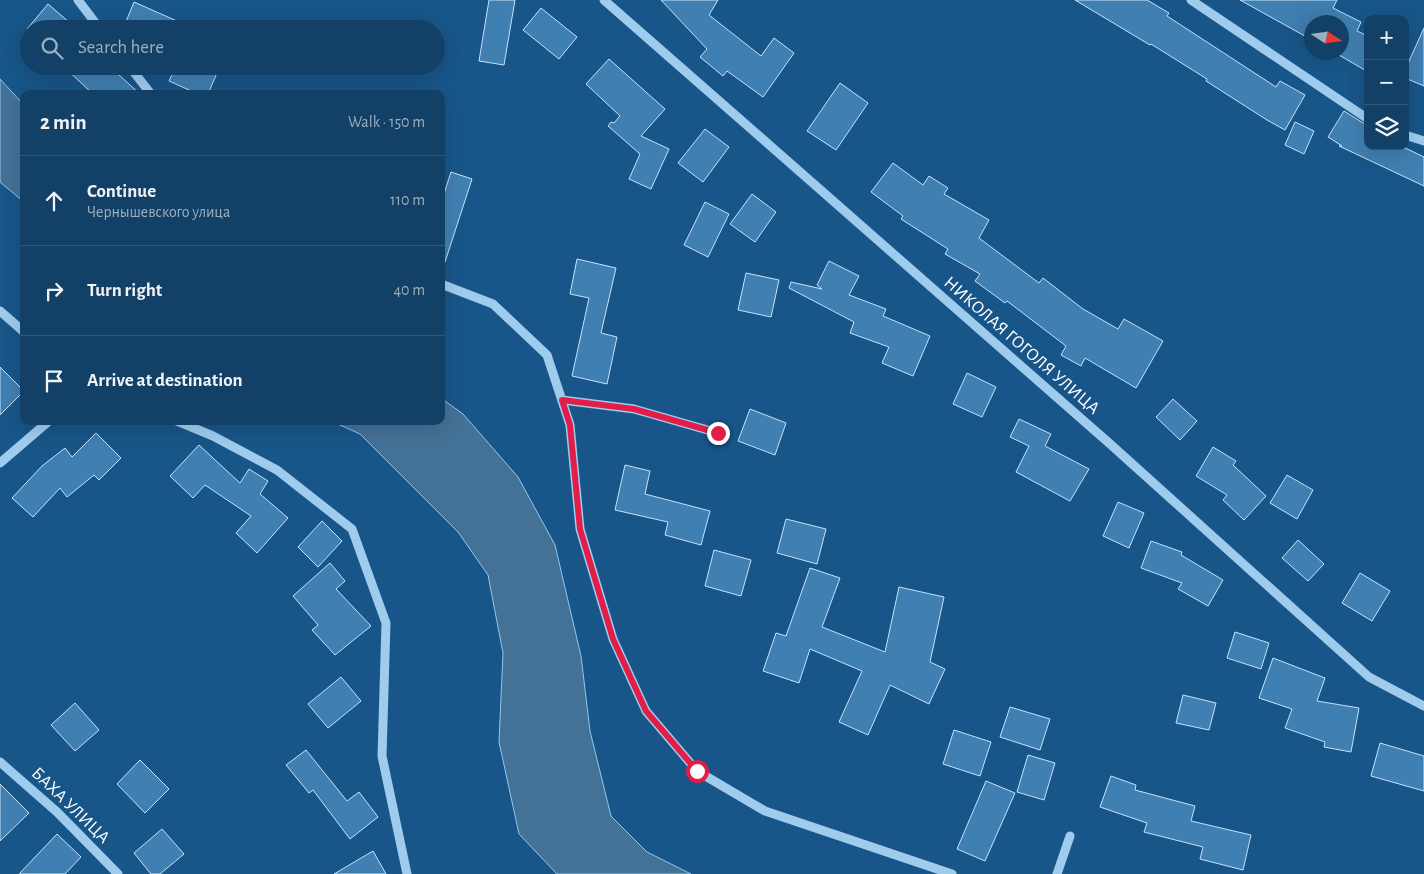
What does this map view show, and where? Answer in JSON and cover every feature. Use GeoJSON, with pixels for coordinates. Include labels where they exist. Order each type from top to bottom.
{"type":"FeatureCollection","features":[{"type":"Feature","properties":{"kind":"street"},"geometry":{"type":"LineString","coordinates":[[78,0],[93,20]]}},
{"type":"Feature","properties":{"kind":"street","name":"НИКОЛАЯ ГОГОЛЯ УЛИЦА"},"geometry":{"type":"LineString","coordinates":[[604,0],[1109,443],[1369,677],[1424,706]]}},
{"type":"Feature","properties":{"kind":"street"},"geometry":{"type":"LineString","coordinates":[[1191,0],[1364,116]]}},
{"type":"Feature","properties":{"kind":"street"},"geometry":{"type":"LineString","coordinates":[[136,75],[148,90]]}},
{"type":"Feature","properties":{"kind":"street"},"geometry":{"type":"LineString","coordinates":[[1409,136],[1424,141]]}},
{"type":"Feature","properties":{"kind":"street"},"geometry":{"type":"LineString","coordinates":[[445,286],[493,304],[547,355],[570,425],[580,529],[613,639],[646,711],[697,771],[765,811],[952,874]]}},
{"type":"Feature","properties":{"kind":"street"},"geometry":{"type":"LineString","coordinates":[[0,311],[20,328]]}},
{"type":"Feature","properties":{"kind":"street"},"geometry":{"type":"LineString","coordinates":[[562,400],[634,409],[718,433]]}},
{"type":"Feature","properties":{"kind":"street"},"geometry":{"type":"LineString","coordinates":[[0,463],[44,425]]}},
{"type":"Feature","properties":{"kind":"street"},"geometry":{"type":"LineString","coordinates":[[187,425],[213,436],[277,470],[352,529],[386,623],[382,756],[407,874]]}},
{"type":"Feature","properties":{"kind":"street","name":"БАХА УЛИЦА"},"geometry":{"type":"LineString","coordinates":[[0,762],[56,812],[118,874]]}},
{"type":"Feature","properties":{"kind":"street"},"geometry":{"type":"LineString","coordinates":[[1057,874],[1070,836]]}},
{"type":"Feature","properties":{"kind":"water"},"geometry":{"type":"Polygon","coordinates":[[[0,79],[20,101],[20,199],[0,182],[0,79]]]}},
{"type":"Feature","properties":{"kind":"water"},"geometry":{"type":"Polygon","coordinates":[[[445,401],[463,414],[518,477],[555,545],[581,656],[590,731],[611,816],[647,852],[691,874],[557,874],[519,834],[499,742],[503,653],[488,575],[458,532],[360,434],[340,425],[445,425],[445,401]]]}},
{"type":"Feature","properties":{"kind":"building"},"geometry":{"type":"Polygon","coordinates":[[[489,0],[515,0],[504,65],[479,61],[489,0]]]}},
{"type":"Feature","properties":{"kind":"building"},"geometry":{"type":"Polygon","coordinates":[[[661,0],[718,0],[709,15],[761,56],[774,38],[794,53],[763,97],[727,71],[723,76],[700,57],[707,49],[661,0]]]}},
{"type":"Feature","properties":{"kind":"building"},"geometry":{"type":"Polygon","coordinates":[[[1075,0],[1147,0],[1169,13],[1167,16],[1276,87],[1280,81],[1305,95],[1285,130],[1151,44],[1075,0]]]}},
{"type":"Feature","properties":{"kind":"building"},"geometry":{"type":"Polygon","coordinates":[[[1240,0],[1337,0],[1333,8],[1347,15],[1304,15],[1304,36],[1240,0]]]}},
{"type":"Feature","properties":{"kind":"building"},"geometry":{"type":"Polygon","coordinates":[[[134,2],[175,20],[127,20],[134,2]]]}},
{"type":"Feature","properties":{"kind":"building"},"geometry":{"type":"Polygon","coordinates":[[[48,4],[67,20],[35,20],[48,4]]]}},
{"type":"Feature","properties":{"kind":"building"},"geometry":{"type":"Polygon","coordinates":[[[541,8],[577,37],[559,59],[523,30],[541,8]]]}},
{"type":"Feature","properties":{"kind":"building"},"geometry":{"type":"Polygon","coordinates":[[[1349,16],[1361,22],[1357,31],[1364,34],[1364,70],[1348,60],[1349,16]]]}},
{"type":"Feature","properties":{"kind":"building"},"geometry":{"type":"Polygon","coordinates":[[[1424,28],[1424,86],[1409,80],[1409,61],[1424,28]]]}},
{"type":"Feature","properties":{"kind":"building"},"geometry":{"type":"Polygon","coordinates":[[[609,59],[665,109],[641,136],[669,149],[651,189],[629,179],[640,154],[608,126],[611,122],[614,123],[620,116],[586,84],[609,59]]]}},
{"type":"Feature","properties":{"kind":"building"},"geometry":{"type":"Polygon","coordinates":[[[73,75],[119,75],[136,90],[89,90],[73,75]]]}},
{"type":"Feature","properties":{"kind":"building"},"geometry":{"type":"Polygon","coordinates":[[[172,75],[216,75],[210,90],[189,90],[169,81],[172,75]]]}},
{"type":"Feature","properties":{"kind":"building"},"geometry":{"type":"Polygon","coordinates":[[[840,83],[868,103],[836,150],[807,131],[840,83]]]}},
{"type":"Feature","properties":{"kind":"building"},"geometry":{"type":"Polygon","coordinates":[[[1344,111],[1364,124],[1364,150],[1409,150],[1424,157],[1424,186],[1339,146],[1342,146],[1328,137],[1344,111]]]}},
{"type":"Feature","properties":{"kind":"building"},"geometry":{"type":"Polygon","coordinates":[[[1295,122],[1314,131],[1304,154],[1285,145],[1295,122]]]}},
{"type":"Feature","properties":{"kind":"building"},"geometry":{"type":"Polygon","coordinates":[[[705,129],[729,147],[703,182],[678,163],[705,129]]]}},
{"type":"Feature","properties":{"kind":"building"},"geometry":{"type":"Polygon","coordinates":[[[893,163],[923,185],[929,176],[948,188],[944,194],[989,220],[979,238],[1039,283],[1043,278],[1083,309],[1118,329],[1124,319],[1163,341],[1136,388],[1085,358],[1081,366],[1061,355],[1066,346],[1007,301],[1005,303],[975,281],[980,274],[945,254],[948,249],[901,219],[903,216],[871,192],[893,163]]]}},
{"type":"Feature","properties":{"kind":"building"},"geometry":{"type":"Polygon","coordinates":[[[451,172],[472,179],[445,262],[445,191],[451,172]]]}},
{"type":"Feature","properties":{"kind":"building"},"geometry":{"type":"Polygon","coordinates":[[[752,194],[776,212],[755,242],[730,224],[752,194]]]}},
{"type":"Feature","properties":{"kind":"building"},"geometry":{"type":"Polygon","coordinates":[[[705,202],[729,214],[708,257],[684,245],[705,202]]]}},
{"type":"Feature","properties":{"kind":"building"},"geometry":{"type":"Polygon","coordinates":[[[577,259],[616,268],[601,333],[617,337],[607,384],[572,376],[589,298],[570,294],[577,259]]]}},
{"type":"Feature","properties":{"kind":"building"},"geometry":{"type":"Polygon","coordinates":[[[829,261],[859,276],[849,295],[886,309],[883,316],[930,336],[913,376],[882,363],[889,347],[850,333],[854,322],[789,288],[791,282],[822,289],[817,285],[829,261]]]}},
{"type":"Feature","properties":{"kind":"building"},"geometry":{"type":"Polygon","coordinates":[[[746,273],[779,280],[771,317],[738,310],[746,273]]]}},
{"type":"Feature","properties":{"kind":"building"},"geometry":{"type":"Polygon","coordinates":[[[0,367],[20,387],[20,395],[0,415],[0,367]]]}},
{"type":"Feature","properties":{"kind":"building"},"geometry":{"type":"Polygon","coordinates":[[[967,373],[996,387],[982,417],[953,404],[967,373]]]}},
{"type":"Feature","properties":{"kind":"building"},"geometry":{"type":"Polygon","coordinates":[[[1173,399],[1197,421],[1180,440],[1156,417],[1173,399]]]}},
{"type":"Feature","properties":{"kind":"building"},"geometry":{"type":"Polygon","coordinates":[[[750,409],[786,423],[775,455],[738,441],[750,409]]]}},
{"type":"Feature","properties":{"kind":"building"},"geometry":{"type":"Polygon","coordinates":[[[1019,419],[1051,434],[1045,446],[1089,469],[1070,501],[1016,472],[1029,446],[1010,437],[1019,419]]]}},
{"type":"Feature","properties":{"kind":"building"},"geometry":{"type":"Polygon","coordinates":[[[96,433],[121,458],[99,480],[94,475],[67,497],[60,488],[33,517],[12,498],[42,466],[65,448],[72,457],[96,433]]]}},
{"type":"Feature","properties":{"kind":"building"},"geometry":{"type":"Polygon","coordinates":[[[199,445],[240,483],[249,469],[268,481],[260,494],[288,518],[257,553],[236,533],[251,516],[205,485],[193,498],[170,476],[199,445]]]}},
{"type":"Feature","properties":{"kind":"building"},"geometry":{"type":"Polygon","coordinates":[[[1213,447],[1236,461],[1233,465],[1266,496],[1244,520],[1223,500],[1227,495],[1196,476],[1213,447]]]}},
{"type":"Feature","properties":{"kind":"building"},"geometry":{"type":"Polygon","coordinates":[[[625,465],[650,471],[645,494],[710,511],[701,545],[665,535],[668,522],[615,510],[625,465]]]}},
{"type":"Feature","properties":{"kind":"building"},"geometry":{"type":"Polygon","coordinates":[[[1287,475],[1313,490],[1297,519],[1270,503],[1287,475]]]}},
{"type":"Feature","properties":{"kind":"building"},"geometry":{"type":"Polygon","coordinates":[[[1118,502],[1144,513],[1129,548],[1103,536],[1118,502]]]}},
{"type":"Feature","properties":{"kind":"building"},"geometry":{"type":"Polygon","coordinates":[[[786,519],[826,529],[817,564],[777,553],[786,519]]]}},
{"type":"Feature","properties":{"kind":"building"},"geometry":{"type":"Polygon","coordinates":[[[322,521],[342,541],[318,567],[298,547],[322,521]]]}},
{"type":"Feature","properties":{"kind":"building"},"geometry":{"type":"Polygon","coordinates":[[[1298,540],[1324,564],[1308,581],[1282,558],[1298,540]]]}},
{"type":"Feature","properties":{"kind":"building"},"geometry":{"type":"Polygon","coordinates":[[[1151,541],[1182,552],[1181,555],[1223,580],[1208,606],[1178,589],[1182,583],[1141,568],[1151,541]]]}},
{"type":"Feature","properties":{"kind":"building"},"geometry":{"type":"Polygon","coordinates":[[[714,550],[751,560],[741,596],[705,586],[714,550]]]}},
{"type":"Feature","properties":{"kind":"building"},"geometry":{"type":"Polygon","coordinates":[[[330,563],[345,581],[336,589],[371,626],[335,655],[312,630],[318,625],[293,596],[330,563]]]}},
{"type":"Feature","properties":{"kind":"building"},"geometry":{"type":"Polygon","coordinates":[[[810,568],[840,578],[822,627],[885,652],[899,587],[944,597],[930,662],[945,669],[929,704],[890,685],[868,735],[839,722],[862,671],[810,649],[799,683],[763,671],[776,633],[786,636],[810,568]]]}},
{"type":"Feature","properties":{"kind":"building"},"geometry":{"type":"Polygon","coordinates":[[[1360,573],[1390,591],[1372,621],[1342,603],[1360,573]]]}},
{"type":"Feature","properties":{"kind":"building"},"geometry":{"type":"Polygon","coordinates":[[[1235,632],[1269,643],[1261,669],[1227,658],[1235,632]]]}},
{"type":"Feature","properties":{"kind":"building"},"geometry":{"type":"Polygon","coordinates":[[[1273,658],[1325,678],[1317,701],[1359,708],[1351,752],[1324,747],[1325,742],[1285,728],[1292,709],[1259,698],[1273,658]]]}},
{"type":"Feature","properties":{"kind":"building"},"geometry":{"type":"Polygon","coordinates":[[[341,677],[361,701],[328,728],[308,704],[341,677]]]}},
{"type":"Feature","properties":{"kind":"building"},"geometry":{"type":"Polygon","coordinates":[[[1183,695],[1216,703],[1209,730],[1176,723],[1183,695]]]}},
{"type":"Feature","properties":{"kind":"building"},"geometry":{"type":"Polygon","coordinates":[[[75,703],[99,730],[75,751],[51,725],[75,703]]]}},
{"type":"Feature","properties":{"kind":"building"},"geometry":{"type":"Polygon","coordinates":[[[1010,707],[1050,719],[1040,750],[1000,737],[1010,707]]]}},
{"type":"Feature","properties":{"kind":"building"},"geometry":{"type":"Polygon","coordinates":[[[954,730],[991,742],[980,776],[943,764],[954,730]]]}},
{"type":"Feature","properties":{"kind":"building"},"geometry":{"type":"Polygon","coordinates":[[[1380,743],[1424,756],[1424,791],[1371,776],[1380,743]]]}},
{"type":"Feature","properties":{"kind":"building"},"geometry":{"type":"Polygon","coordinates":[[[306,750],[347,801],[359,792],[378,817],[350,839],[313,790],[309,793],[286,765],[306,750]]]}},
{"type":"Feature","properties":{"kind":"building"},"geometry":{"type":"Polygon","coordinates":[[[1028,755],[1055,763],[1044,800],[1017,792],[1028,755]]]}},
{"type":"Feature","properties":{"kind":"building"},"geometry":{"type":"Polygon","coordinates":[[[140,760],[169,789],[145,813],[117,784],[140,760]]]}},
{"type":"Feature","properties":{"kind":"building"},"geometry":{"type":"Polygon","coordinates":[[[1111,776],[1136,785],[1135,790],[1195,806],[1191,821],[1251,835],[1243,870],[1200,859],[1203,847],[1144,832],[1147,823],[1100,807],[1111,776]]]}},
{"type":"Feature","properties":{"kind":"building"},"geometry":{"type":"Polygon","coordinates":[[[986,781],[1015,793],[985,861],[957,849],[986,781]]]}},
{"type":"Feature","properties":{"kind":"building"},"geometry":{"type":"Polygon","coordinates":[[[0,784],[29,813],[0,841],[0,784]]]}},
{"type":"Feature","properties":{"kind":"building"},"geometry":{"type":"Polygon","coordinates":[[[162,829],[184,854],[160,874],[151,874],[134,853],[162,829]]]}},
{"type":"Feature","properties":{"kind":"building"},"geometry":{"type":"Polygon","coordinates":[[[57,834],[81,857],[65,874],[19,874],[57,834]]]}},
{"type":"Feature","properties":{"kind":"building"},"geometry":{"type":"Polygon","coordinates":[[[373,851],[386,874],[334,874],[373,851]]]}},
{"type":"Feature","properties":{"kind":"route"},"geometry":{"type":"LineString","coordinates":[[697,771],[646,711],[613,639],[580,529],[570,425],[562,400],[634,409],[718,433]]}}]}
